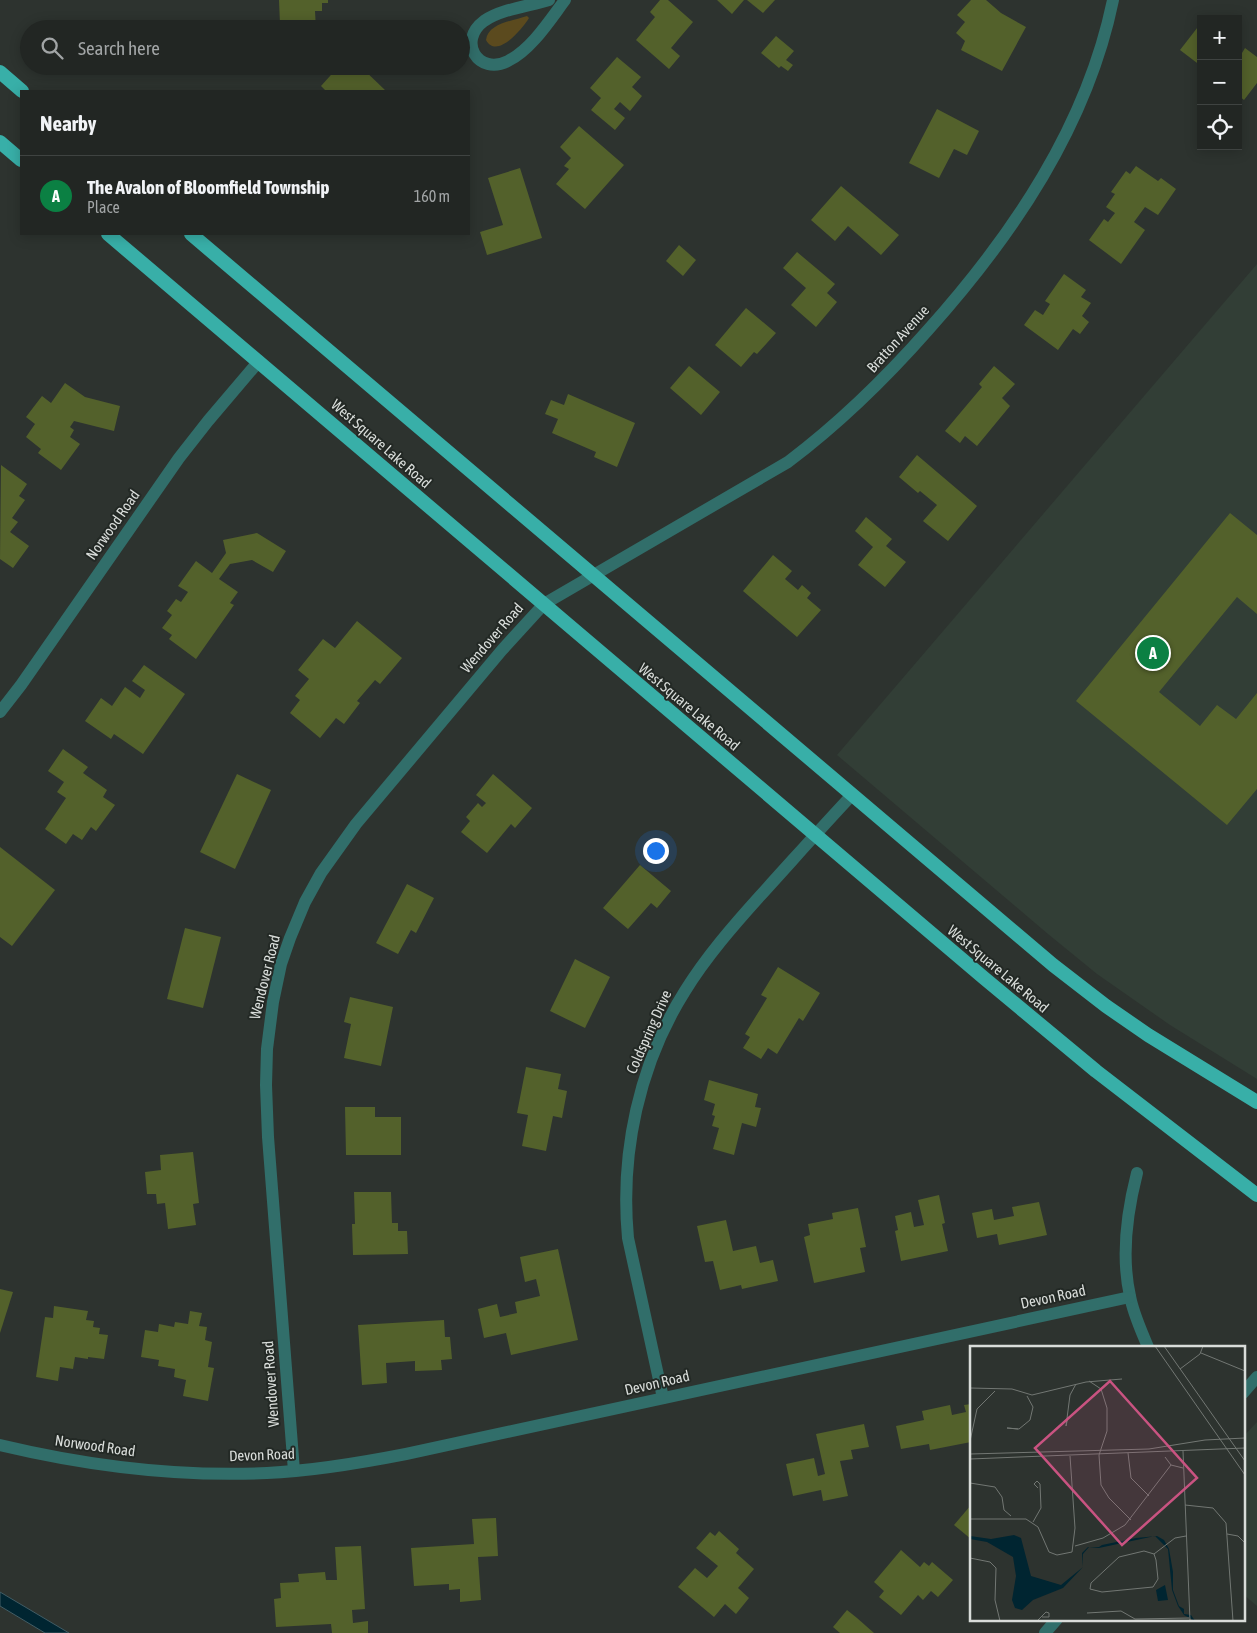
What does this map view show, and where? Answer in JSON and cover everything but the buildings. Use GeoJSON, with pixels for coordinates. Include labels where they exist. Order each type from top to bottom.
{"type":"FeatureCollection","features":[{"type":"Feature","properties":{"kind":"highway"},"geometry":{"type":"LineString","coordinates":[[0,72],[21,90]]}},
{"type":"Feature","properties":{"kind":"highway"},"geometry":{"type":"LineString","coordinates":[[0,142],[20,159]]}},
{"type":"Feature","properties":{"kind":"highway","name":"West Square Lake Road"},"geometry":{"type":"LineString","coordinates":[[109,235],[1054,1037],[1257,1195]]}},
{"type":"Feature","properties":{"kind":"highway"},"geometry":{"type":"LineString","coordinates":[[192,235],[1001,923],[1106,1006],[1148,1035],[1257,1102]]}},
{"type":"Feature","properties":{"kind":"street"},"geometry":{"type":"LineString","coordinates":[[549,0],[486,19],[477,28],[472,37],[472,48],[476,58],[489,64],[510,61],[540,33],[565,0]]}},
{"type":"Feature","properties":{"kind":"street","name":"Bratton Avenue"},"geometry":{"type":"LineString","coordinates":[[594,575],[788,462],[812,444],[859,404],[948,309],[977,273],[1024,208],[1075,117],[1098,56],[1114,0]]}},
{"type":"Feature","properties":{"kind":"street","name":"Bratton Avenue"},"geometry":{"type":"LineString","coordinates":[[1110,19],[1119,0]]}},
{"type":"Feature","properties":{"kind":"street","name":"Norwood Road"},"geometry":{"type":"LineString","coordinates":[[0,712],[179,458],[259,361]]}},
{"type":"Feature","properties":{"kind":"street","name":"Wendover Road"},"geometry":{"type":"LineString","coordinates":[[294,1471],[266,1085],[269,1026],[272,1002],[281,964],[305,902],[338,847],[496,657],[544,604],[594,575]]}},
{"type":"Feature","properties":{"kind":"street","name":"Coldspring Drive"},"geometry":{"type":"LineString","coordinates":[[663,1398],[628,1238],[626,1215],[626,1174],[642,1084],[672,1013],[684,991],[703,964],[745,913],[852,795]]}},
{"type":"Feature","properties":{"kind":"street"},"geometry":{"type":"LineString","coordinates":[[1138,1173],[1128,1217],[1126,1274],[1130,1297],[1148,1346]]}},
{"type":"Feature","properties":{"kind":"street","name":"Devon Road"},"geometry":{"type":"LineString","coordinates":[[187,1472],[267,1473],[294,1471],[326,1468],[406,1454],[1130,1297]]}},
{"type":"Feature","properties":{"kind":"street"},"geometry":{"type":"LineString","coordinates":[[1244,1392],[1257,1377]]}},
{"type":"Feature","properties":{"kind":"street","name":"Norwood Road"},"geometry":{"type":"LineString","coordinates":[[0,1445],[46,1456],[94,1464],[187,1472]]}},
{"type":"Feature","properties":{"kind":"street"},"geometry":{"type":"LineString","coordinates":[[1045,1633],[1056,1620]]}},
{"type":"Feature","properties":{"kind":"shaded area"},"geometry":{"type":"Polygon","coordinates":[[[527,16],[529,18],[521,29],[503,45],[496,47],[486,40],[488,34],[496,26],[527,16]]]}},
{"type":"Feature","properties":{"kind":"shaded area"},"geometry":{"type":"Polygon","coordinates":[[[1257,264],[1257,1079],[1170,1025],[1097,974],[837,755],[1257,264]]]}},
{"type":"Feature","properties":{"kind":"shaded area"},"geometry":{"type":"Polygon","coordinates":[[[1257,1422],[1257,1606],[1244,1595],[1244,1436],[1257,1422]]]}},
{"type":"Feature","properties":{"kind":"water"},"geometry":{"type":"Polygon","coordinates":[[[0,1592],[69,1633],[45,1633],[0,1606],[0,1592]]]}},
{"type":"Feature","properties":{"kind":"place","name":"The Avalon of Bloomfield Township"},"geometry":{"type":"Point","coordinates":[1153,653]}}]}
